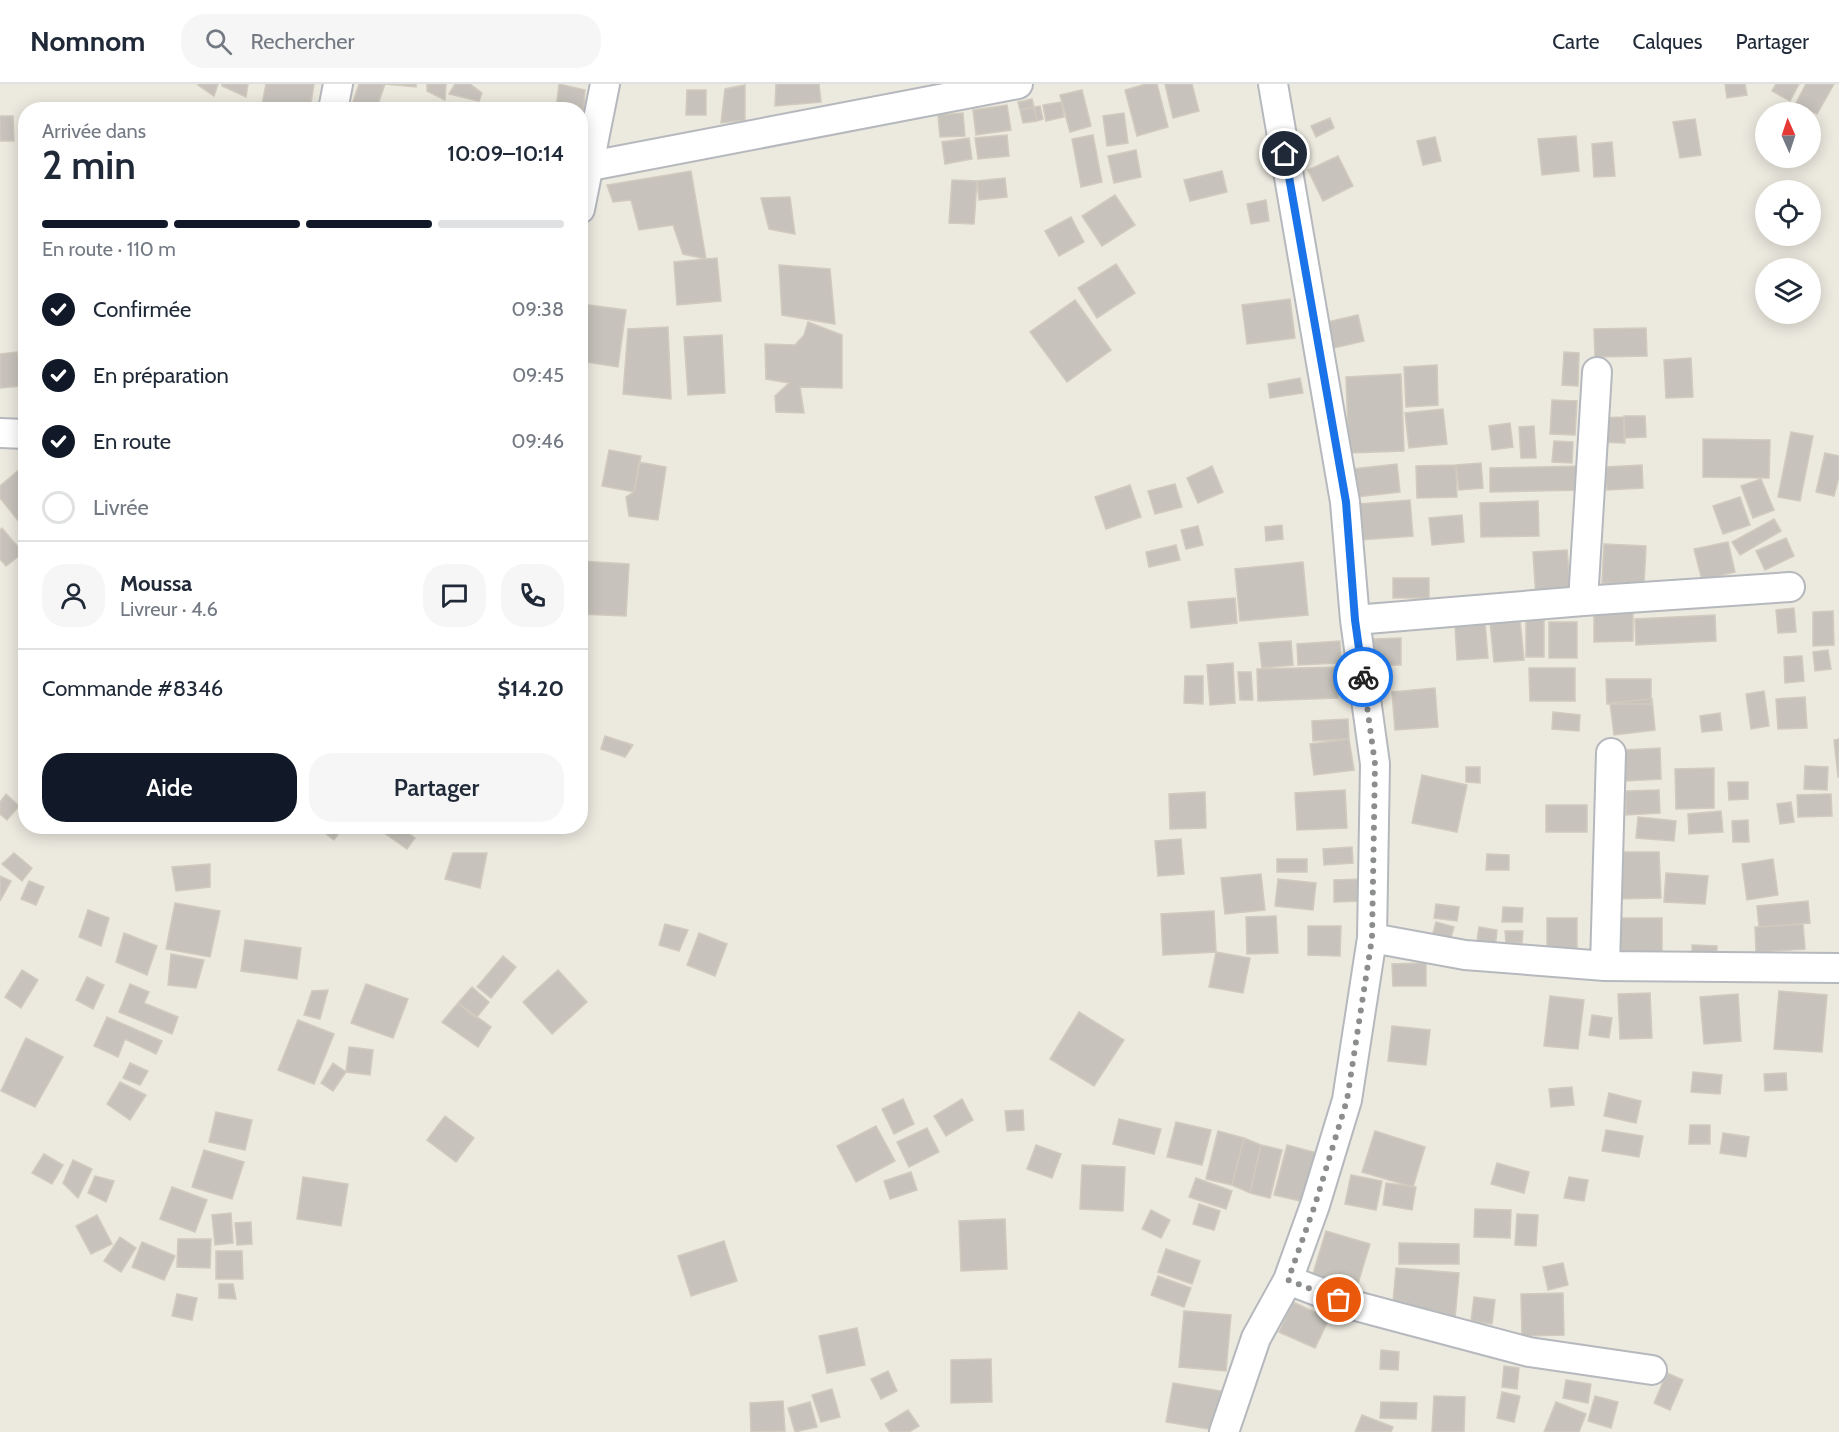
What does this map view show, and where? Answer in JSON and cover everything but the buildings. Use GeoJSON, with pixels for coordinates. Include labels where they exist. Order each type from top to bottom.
{"type":"FeatureCollection","features":[{"type":"Feature","properties":{"kind":"street"},"geometry":{"type":"LineString","coordinates":[[335,102],[338,84]]}},
{"type":"Feature","properties":{"kind":"street"},"geometry":{"type":"LineString","coordinates":[[588,151],[605,84]]}},
{"type":"Feature","properties":{"kind":"street"},"geometry":{"type":"LineString","coordinates":[[588,166],[1017,84]]}},
{"type":"Feature","properties":{"kind":"street"},"geometry":{"type":"LineString","coordinates":[[1224,1432],[1256,1338],[1288,1280],[1315,1205],[1347,1100],[1372,938],[1375,764],[1355,620],[1346,502],[1273,84]]}},
{"type":"Feature","properties":{"kind":"street"},"geometry":{"type":"LineString","coordinates":[[1583,601],[1597,372]]}},
{"type":"Feature","properties":{"kind":"street"},"geometry":{"type":"LineString","coordinates":[[0,433],[18,434]]}},
{"type":"Feature","properties":{"kind":"street"},"geometry":{"type":"LineString","coordinates":[[1355,620],[1790,587]]}},
{"type":"Feature","properties":{"kind":"street"},"geometry":{"type":"LineString","coordinates":[[1605,966],[1611,753]]}},
{"type":"Feature","properties":{"kind":"street"},"geometry":{"type":"LineString","coordinates":[[1372,938],[1466,955],[1605,966],[1839,968]]}},
{"type":"Feature","properties":{"kind":"street"},"geometry":{"type":"LineString","coordinates":[[1288,1280],[1356,1306],[1529,1352],[1652,1370]]}},
{"type":"Feature","properties":{"kind":"way so far"},"geometry":{"type":"LineString","coordinates":[[1339,1300],[1288,1280],[1315,1205],[1347,1100],[1372,938],[1375,764],[1363,677]]}},
{"type":"Feature","properties":{"kind":"route"},"geometry":{"type":"LineString","coordinates":[[1285,154],[1346,502],[1355,620],[1363,677]]}}]}
